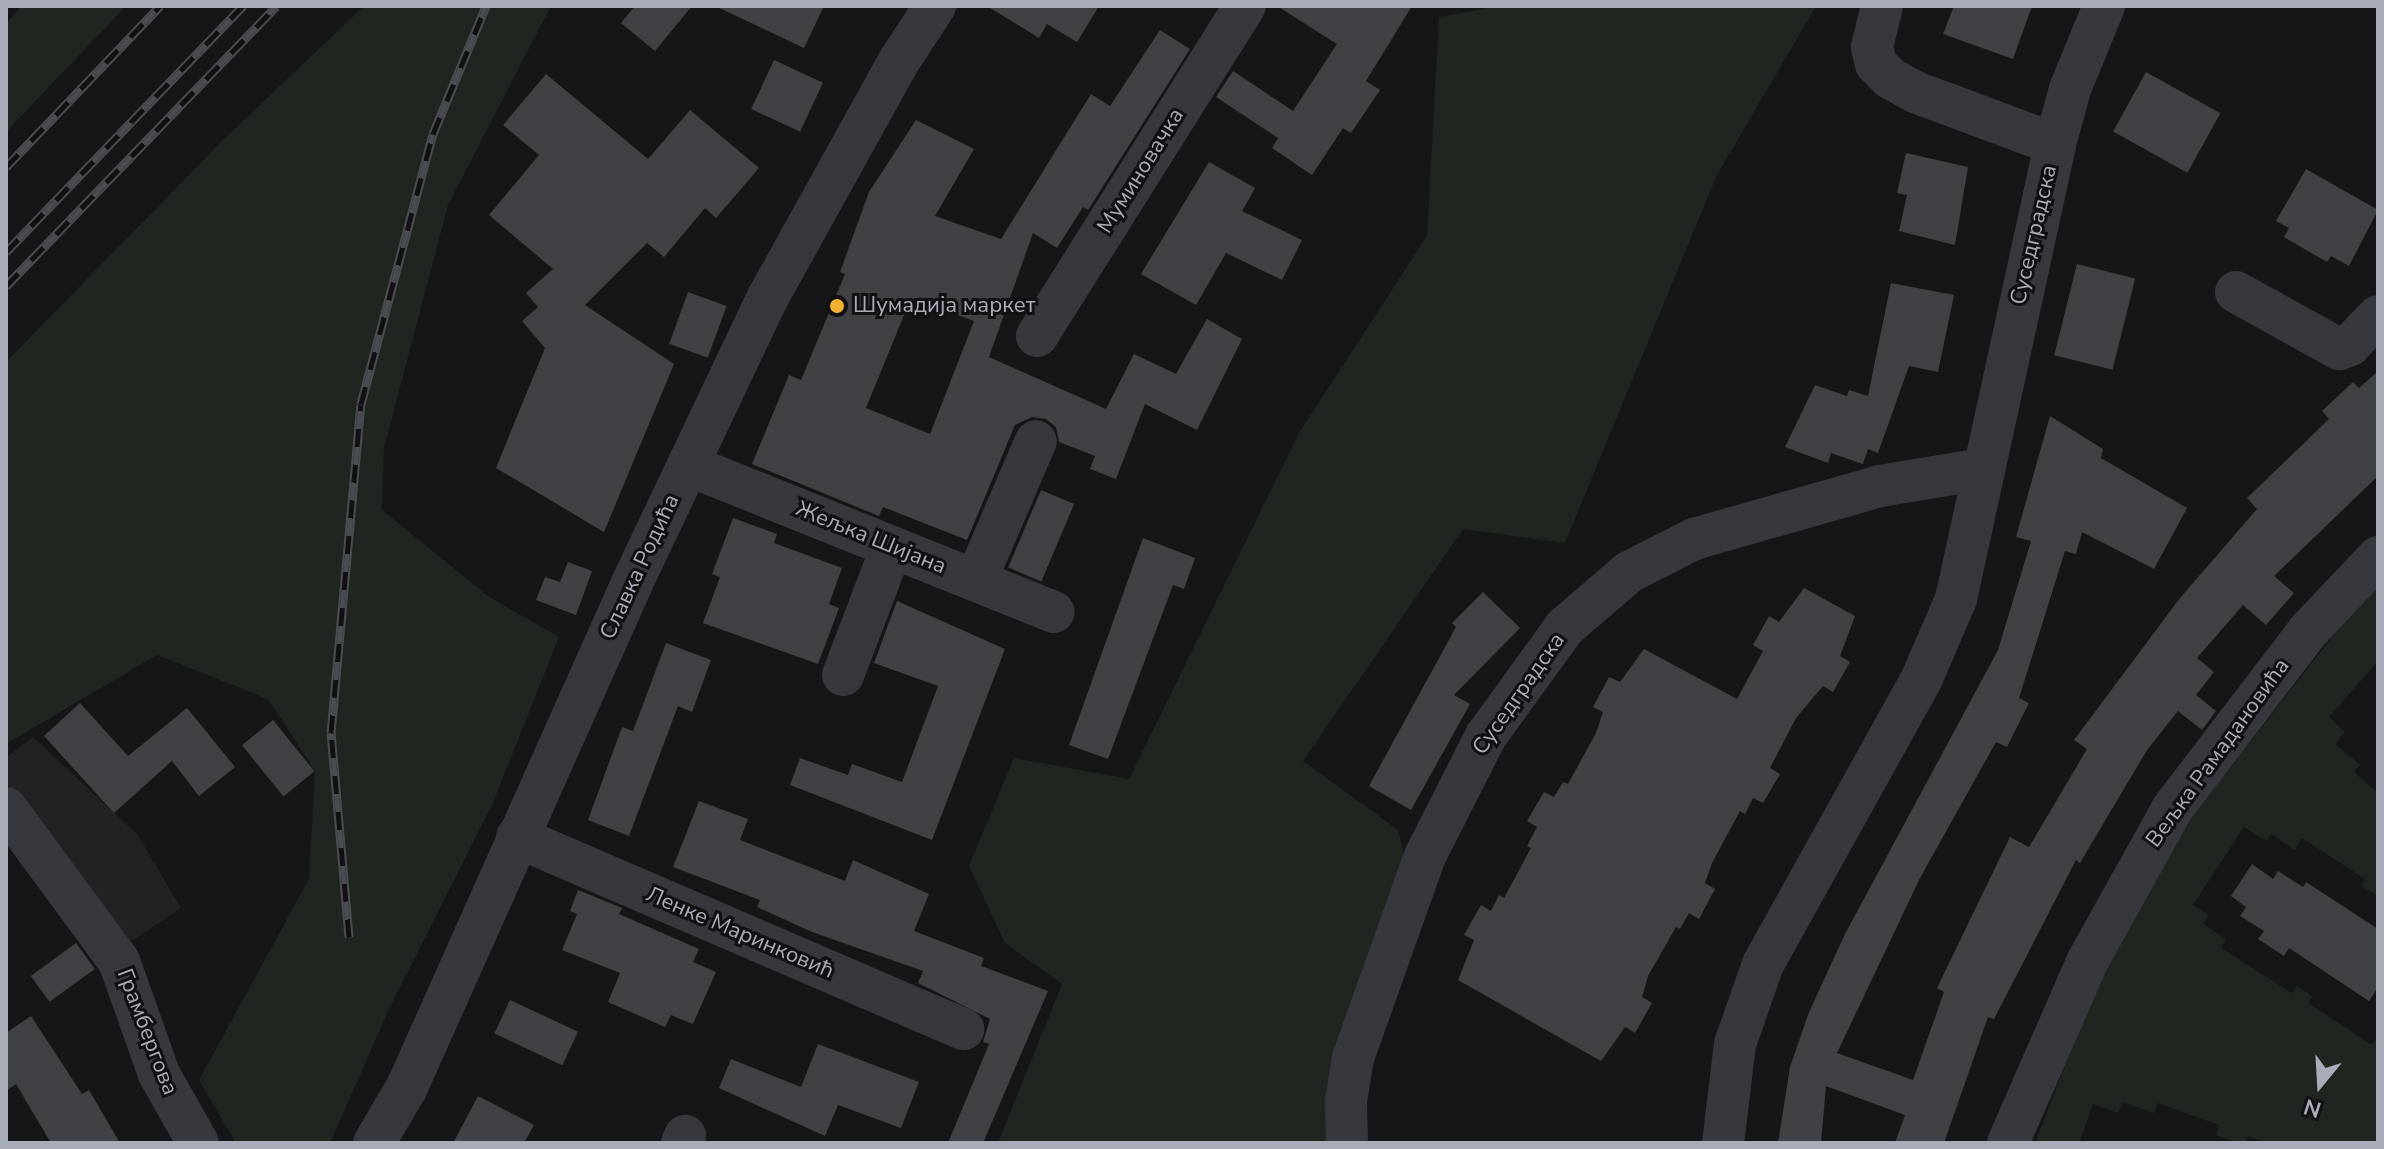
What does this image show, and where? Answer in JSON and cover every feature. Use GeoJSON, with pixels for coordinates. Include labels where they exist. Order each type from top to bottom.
{"type":"FeatureCollection","features":[{"type":"Feature","properties":{"kind":"street","name":"Славка Родића"},"geometry":{"type":"LineString","coordinates":[[374,1143],[407,1087],[517,837],[767,299],[899,61],[935,6]]}},
{"type":"Feature","properties":{"kind":"street","name":"Муминовачка"},"geometry":{"type":"LineString","coordinates":[[1037,336],[1245,6]]}},
{"type":"Feature","properties":{"kind":"street"},"geometry":{"type":"LineString","coordinates":[[1882,6],[1872,47],[1876,64],[1890,78],[1915,92],[2055,144]]}},
{"type":"Feature","properties":{"kind":"street","name":"Суседградска"},"geometry":{"type":"LineString","coordinates":[[1723,1143],[1725,1101],[1744,1011],[1786,917],[1922,678],[1956,599],[2055,144],[2070,89],[2104,6]]}},
{"type":"Feature","properties":{"kind":"street"},"geometry":{"type":"LineString","coordinates":[[2236,292],[2339,349],[2350,345],[2378,316]]}},
{"type":"Feature","properties":{"kind":"street"},"geometry":{"type":"LineString","coordinates":[[976,580],[1036,441]]}},
{"type":"Feature","properties":{"kind":"street","name":"Жељка Шијана"},"geometry":{"type":"LineString","coordinates":[[688,465],[1054,612]]}},
{"type":"Feature","properties":{"kind":"street","name":"Суседградска"},"geometry":{"type":"LineString","coordinates":[[1347,1143],[1346,1101],[1353,1058],[1425,856],[1486,736],[1565,627],[1629,572],[1694,539],[1880,486],[1983,469]]}},
{"type":"Feature","properties":{"kind":"street"},"geometry":{"type":"LineString","coordinates":[[843,675],[892,547]]}},
{"type":"Feature","properties":{"kind":"street","name":"Вељка Рамадановића"},"geometry":{"type":"LineString","coordinates":[[2008,1143],[2087,962],[2172,809],[2308,631],[2378,557]]}},
{"type":"Feature","properties":{"kind":"street","name":"Грамбергова"},"geometry":{"type":"LineString","coordinates":[[6,808],[119,961],[159,1074],[198,1143]]}},
{"type":"Feature","properties":{"kind":"street","name":"Ленке Маринковић"},"geometry":{"type":"LineString","coordinates":[[517,837],[963,1029]]}},
{"type":"Feature","properties":{"kind":"shaded area"},"geometry":{"type":"Polygon","coordinates":[[[22,6],[126,6],[6,132],[6,23],[22,6]]]}},
{"type":"Feature","properties":{"kind":"shaded area"},"geometry":{"type":"Polygon","coordinates":[[[364,6],[551,6],[448,205],[384,448],[382,510],[489,597],[559,637],[492,805],[390,1007],[330,1143],[236,1143],[199,1080],[309,879],[315,771],[268,699],[157,655],[6,744],[6,362],[223,140],[364,6]]]}},
{"type":"Feature","properties":{"kind":"shaded area"},"geometry":{"type":"Polygon","coordinates":[[[1500,6],[1816,6],[1716,177],[1565,543],[1463,529],[1303,761],[1398,830],[1412,886],[1349,1143],[998,1143],[1062,984],[1005,943],[969,866],[1014,758],[1129,779],[1299,433],[1427,236],[1439,17],[1500,6]]]}},
{"type":"Feature","properties":{"kind":"shaded area"},"geometry":{"type":"Polygon","coordinates":[[[2378,586],[2378,661],[2329,717],[2345,732],[2335,744],[2360,765],[2354,772],[2378,793],[2378,896],[2362,886],[2365,879],[2302,838],[2295,850],[2271,834],[2266,841],[2244,827],[2193,905],[2209,915],[2203,924],[2226,939],[2221,948],[2292,993],[2297,986],[2312,996],[2308,1003],[2372,1045],[2378,1037],[2378,1143],[2266,1143],[2248,1136],[2245,1143],[2237,1143],[2216,1135],[2219,1125],[2158,1103],[2154,1113],[2122,1102],[2118,1113],[2093,1104],[2079,1143],[2035,1143],[2114,940],[2191,818],[2353,610],[2378,586]]]}},
{"type":"Feature","properties":{"kind":"shaded area"},"geometry":{"type":"Polygon","coordinates":[[[33,737],[137,834],[181,908],[129,943],[6,783],[6,758],[33,737]]]}},
{"type":"Feature","properties":{"kind":"building"},"geometry":{"type":"Polygon","coordinates":[[[635,6],[692,6],[655,51],[621,23],[635,6]]]}},
{"type":"Feature","properties":{"kind":"building"},"geometry":{"type":"Polygon","coordinates":[[[715,6],[824,6],[804,48],[715,6]]]}},
{"type":"Feature","properties":{"kind":"building"},"geometry":{"type":"Polygon","coordinates":[[[987,6],[1099,6],[1077,42],[1047,24],[1039,38],[987,6]]]}},
{"type":"Feature","properties":{"kind":"building"},"geometry":{"type":"Polygon","coordinates":[[[1277,6],[1412,6],[1366,81],[1380,90],[1351,133],[1343,128],[1312,175],[1272,148],[1278,138],[1216,97],[1233,71],[1293,111],[1337,44],[1277,6]]]}},
{"type":"Feature","properties":{"kind":"building"},"geometry":{"type":"Polygon","coordinates":[[[1954,6],[2032,6],[2013,59],[1943,34],[1954,6]]]}},
{"type":"Feature","properties":{"kind":"building"},"geometry":{"type":"Polygon","coordinates":[[[1160,30],[1190,49],[1088,210],[1083,207],[1057,248],[1033,233],[989,357],[1106,409],[1134,354],[1176,374],[1207,319],[1242,339],[1197,430],[1145,404],[1116,479],[1090,469],[1095,456],[1059,442],[1056,427],[1046,419],[1032,417],[1015,425],[967,540],[883,507],[879,516],[752,464],[789,375],[801,380],[845,274],[840,272],[869,192],[916,120],[974,149],[935,216],[1001,239],[1091,94],[1110,106],[1160,30]],[[911,298],[866,408],[930,434],[974,321],[911,298]]]}},
{"type":"Feature","properties":{"kind":"building"},"geometry":{"type":"Polygon","coordinates":[[[774,60],[823,83],[800,132],[751,109],[774,60]]]}},
{"type":"Feature","properties":{"kind":"building"},"geometry":{"type":"Polygon","coordinates":[[[2146,72],[2220,113],[2187,173],[2113,131],[2146,72]]]}},
{"type":"Feature","properties":{"kind":"building"},"geometry":{"type":"Polygon","coordinates":[[[546,74],[648,159],[690,110],[759,168],[716,218],[705,208],[664,257],[647,243],[585,305],[674,364],[604,532],[496,468],[545,348],[522,321],[538,307],[526,293],[553,269],[489,215],[539,155],[503,125],[546,74]]]}},
{"type":"Feature","properties":{"kind":"building"},"geometry":{"type":"Polygon","coordinates":[[[1906,153],[1968,167],[1955,245],[1899,231],[1907,195],[1897,193],[1906,153]]]}},
{"type":"Feature","properties":{"kind":"building"},"geometry":{"type":"Polygon","coordinates":[[[1209,162],[1255,188],[1242,211],[1302,240],[1282,280],[1226,253],[1196,305],[1141,274],[1209,162]]]}},
{"type":"Feature","properties":{"kind":"building"},"geometry":{"type":"Polygon","coordinates":[[[2306,169],[2378,210],[2349,266],[2331,256],[2327,262],[2284,237],[2289,228],[2276,221],[2306,169]]]}},
{"type":"Feature","properties":{"kind":"building"},"geometry":{"type":"Polygon","coordinates":[[[2077,264],[2135,279],[2112,370],[2054,355],[2077,264]]]}},
{"type":"Feature","properties":{"kind":"building"},"geometry":{"type":"Polygon","coordinates":[[[1891,283],[1954,295],[1938,372],[1909,366],[1878,453],[1868,449],[1863,464],[1831,453],[1828,463],[1785,447],[1815,385],[1847,396],[1849,390],[1868,396],[1891,283]]]}},
{"type":"Feature","properties":{"kind":"building"},"geometry":{"type":"Polygon","coordinates":[[[688,292],[727,306],[708,358],[669,344],[688,292]]]}},
{"type":"Feature","properties":{"kind":"building"},"geometry":{"type":"Polygon","coordinates":[[[2378,371],[2378,476],[2274,576],[2294,593],[2266,625],[2243,605],[2197,658],[2214,672],[2196,695],[2216,711],[2202,730],[2178,711],[2147,750],[2080,863],[2076,860],[1994,1019],[1988,1017],[1944,1143],[1895,1143],[1905,1115],[1826,1086],[1821,1143],[1778,1143],[1790,1067],[1809,1012],[1845,934],[1998,650],[2031,541],[2016,537],[2050,416],[2103,449],[2101,458],[2187,508],[2154,569],[2082,532],[2076,554],[2065,551],[2019,698],[2029,703],[2007,747],[1996,742],[1920,878],[1837,1053],[1913,1080],[1944,992],[1937,988],[2010,837],[2029,847],[2087,749],[2074,740],[2180,598],[2257,509],[2247,498],[2329,419],[2322,411],[2353,382],[2359,388],[2378,371]]]}},
{"type":"Feature","properties":{"kind":"building"},"geometry":{"type":"Polygon","coordinates":[[[1041,490],[1074,504],[1041,581],[1008,567],[1041,490]]]}},
{"type":"Feature","properties":{"kind":"building"},"geometry":{"type":"Polygon","coordinates":[[[733,518],[777,534],[774,543],[842,568],[829,604],[839,608],[818,664],[703,623],[720,577],[712,574],[733,518]]]}},
{"type":"Feature","properties":{"kind":"building"},"geometry":{"type":"Polygon","coordinates":[[[1143,538],[1195,558],[1184,589],[1173,585],[1108,759],[1069,745],[1143,538]]]}},
{"type":"Feature","properties":{"kind":"building"},"geometry":{"type":"Polygon","coordinates":[[[568,562],[592,571],[576,615],[536,600],[545,577],[560,582],[568,562]]]}},
{"type":"Feature","properties":{"kind":"building"},"geometry":{"type":"Polygon","coordinates":[[[1804,588],[1855,616],[1840,656],[1850,662],[1833,692],[1823,686],[1796,718],[1770,768],[1780,774],[1763,803],[1753,798],[1745,814],[1740,811],[1712,863],[1705,883],[1715,889],[1699,919],[1689,913],[1680,929],[1676,927],[1648,976],[1642,997],[1652,1003],[1635,1033],[1625,1027],[1601,1061],[1458,980],[1474,940],[1464,935],[1481,905],[1491,911],[1499,895],[1504,898],[1531,848],[1527,846],[1537,827],[1527,821],[1544,792],[1554,797],[1563,782],[1568,784],[1596,733],[1603,712],[1593,707],[1609,677],[1620,682],[1644,649],[1737,699],[1763,651],[1753,645],[1769,616],[1779,622],[1804,588]]]}},
{"type":"Feature","properties":{"kind":"building"},"geometry":{"type":"Polygon","coordinates":[[[1483,592],[1520,628],[1454,695],[1470,704],[1411,810],[1369,786],[1456,627],[1452,623],[1483,592]]]}},
{"type":"Feature","properties":{"kind":"building"},"geometry":{"type":"Polygon","coordinates":[[[897,601],[1005,649],[932,840],[790,785],[800,758],[848,775],[852,764],[902,782],[938,686],[874,663],[897,601]]]}},
{"type":"Feature","properties":{"kind":"building"},"geometry":{"type":"Polygon","coordinates":[[[666,643],[711,660],[692,712],[678,706],[629,836],[588,820],[622,727],[633,731],[666,643]]]}},
{"type":"Feature","properties":{"kind":"building"},"geometry":{"type":"Polygon","coordinates":[[[80,703],[128,756],[187,708],[235,767],[199,796],[172,761],[114,813],[44,736],[80,703]]]}},
{"type":"Feature","properties":{"kind":"building"},"geometry":{"type":"Polygon","coordinates":[[[273,720],[315,771],[283,796],[242,745],[273,720]]]}},
{"type":"Feature","properties":{"kind":"building"},"geometry":{"type":"Polygon","coordinates":[[[699,801],[748,819],[740,840],[845,881],[853,860],[929,894],[914,931],[984,958],[981,966],[1048,991],[983,1143],[948,1143],[989,1044],[983,1042],[990,1019],[918,983],[923,971],[812,932],[757,907],[760,900],[673,867],[699,801]]]}},
{"type":"Feature","properties":{"kind":"building"},"geometry":{"type":"Polygon","coordinates":[[[2252,864],[2273,879],[2278,871],[2303,887],[2306,882],[2378,929],[2378,987],[2369,1001],[2289,948],[2284,956],[2258,939],[2264,931],[2240,916],[2246,907],[2231,896],[2252,864]]]}},
{"type":"Feature","properties":{"kind":"building"},"geometry":{"type":"Polygon","coordinates":[[[578,890],[622,908],[619,914],[699,949],[693,962],[716,972],[693,1024],[671,1015],[665,1027],[608,1002],[620,973],[562,950],[577,914],[570,911],[578,890]]]}},
{"type":"Feature","properties":{"kind":"building"},"geometry":{"type":"Polygon","coordinates":[[[76,943],[95,969],[50,1002],[31,976],[76,943]]]}},
{"type":"Feature","properties":{"kind":"building"},"geometry":{"type":"Polygon","coordinates":[[[510,1000],[578,1032],[562,1065],[494,1034],[510,1000]]]}},
{"type":"Feature","properties":{"kind":"building"},"geometry":{"type":"Polygon","coordinates":[[[31,1016],[82,1094],[89,1090],[120,1143],[51,1143],[16,1084],[6,1091],[6,1033],[31,1016]]]}},
{"type":"Feature","properties":{"kind":"building"},"geometry":{"type":"Polygon","coordinates":[[[818,1044],[919,1082],[901,1128],[838,1105],[825,1136],[719,1088],[731,1059],[801,1087],[818,1044]]]}},
{"type":"Feature","properties":{"kind":"building"},"geometry":{"type":"Polygon","coordinates":[[[478,1096],[534,1125],[524,1143],[453,1143],[478,1096]]]}},
{"type":"Feature","properties":{"kind":"railway"},"geometry":{"type":"LineString","coordinates":[[6,167],[160,6]]}},
{"type":"Feature","properties":{"kind":"railway"},"geometry":{"type":"LineString","coordinates":[[6,252],[243,6]]}},
{"type":"Feature","properties":{"kind":"railway"},"geometry":{"type":"LineString","coordinates":[[6,286],[276,6]]}},
{"type":"Feature","properties":{"kind":"railway"},"geometry":{"type":"LineString","coordinates":[[349,937],[331,733],[361,404],[433,134],[486,6]]}},
{"type":"Feature","properties":{"kind":"place","name":"Шумадија маркет"},"geometry":{"type":"Point","coordinates":[837,306]}}]}
